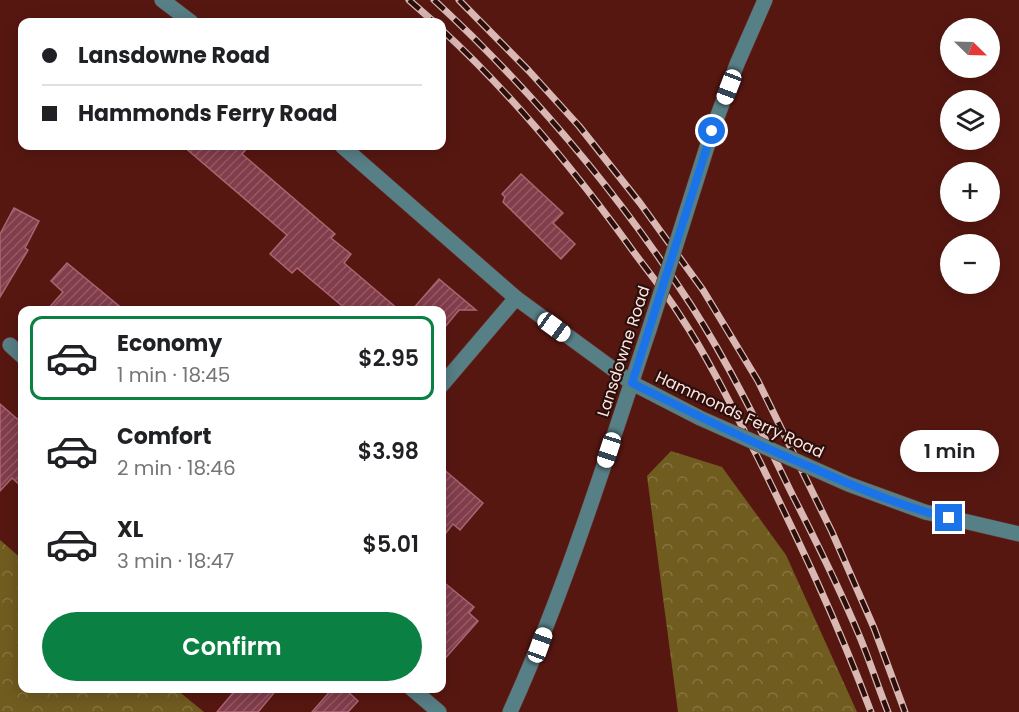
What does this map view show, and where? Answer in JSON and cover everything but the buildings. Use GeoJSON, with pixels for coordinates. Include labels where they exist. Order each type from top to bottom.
{"type":"FeatureCollection","features":[{"type":"Feature","properties":{"kind":"street"},"geometry":{"type":"LineString","coordinates":[[162,0],[186,18]]}},
{"type":"Feature","properties":{"kind":"street","name":"Lansdowne Road"},"geometry":{"type":"LineString","coordinates":[[510,712],[544,635],[587,518],[712,131],[737,64],[765,0]]}},
{"type":"Feature","properties":{"kind":"street","name":"Hammonds Ferry Road"},"geometry":{"type":"LineString","coordinates":[[347,150],[516,298],[632,383],[700,418],[837,479],[925,512],[1019,534]]}},
{"type":"Feature","properties":{"kind":"street"},"geometry":{"type":"LineString","coordinates":[[446,380],[516,298]]}},
{"type":"Feature","properties":{"kind":"street"},"geometry":{"type":"LineString","coordinates":[[10,345],[18,352]]}},
{"type":"Feature","properties":{"kind":"street"},"geometry":{"type":"LineString","coordinates":[[417,693],[439,712]]}},
{"type":"Feature","properties":{"kind":"green space"},"geometry":{"type":"Polygon","coordinates":[[[671,451],[722,467],[786,555],[857,712],[678,712],[647,476],[671,451]]]}},
{"type":"Feature","properties":{"kind":"green space"},"geometry":{"type":"Polygon","coordinates":[[[0,540],[18,556],[18,693],[181,693],[204,712],[0,712],[0,540]]]}},
{"type":"Feature","properties":{"kind":"railway"},"geometry":{"type":"LineString","coordinates":[[409,0],[429,18]]}},
{"type":"Feature","properties":{"kind":"railway"},"geometry":{"type":"LineString","coordinates":[[434,0],[505,70],[572,144],[634,223],[691,305],[744,397],[826,563],[859,635],[888,712]]}},
{"type":"Feature","properties":{"kind":"railway"},"geometry":{"type":"LineString","coordinates":[[459,0],[579,126],[640,203],[703,290],[758,381],[832,532],[874,628],[905,712]]}},
{"type":"Feature","properties":{"kind":"railway"},"geometry":{"type":"LineString","coordinates":[[446,34],[493,80],[543,135],[676,308],[730,403],[788,519],[832,614],[871,712]]}},
{"type":"Feature","properties":{"kind":"route"},"geometry":{"type":"LineString","coordinates":[[712,131],[632,383],[761,447],[848,484],[925,512],[949,518]]}}]}
